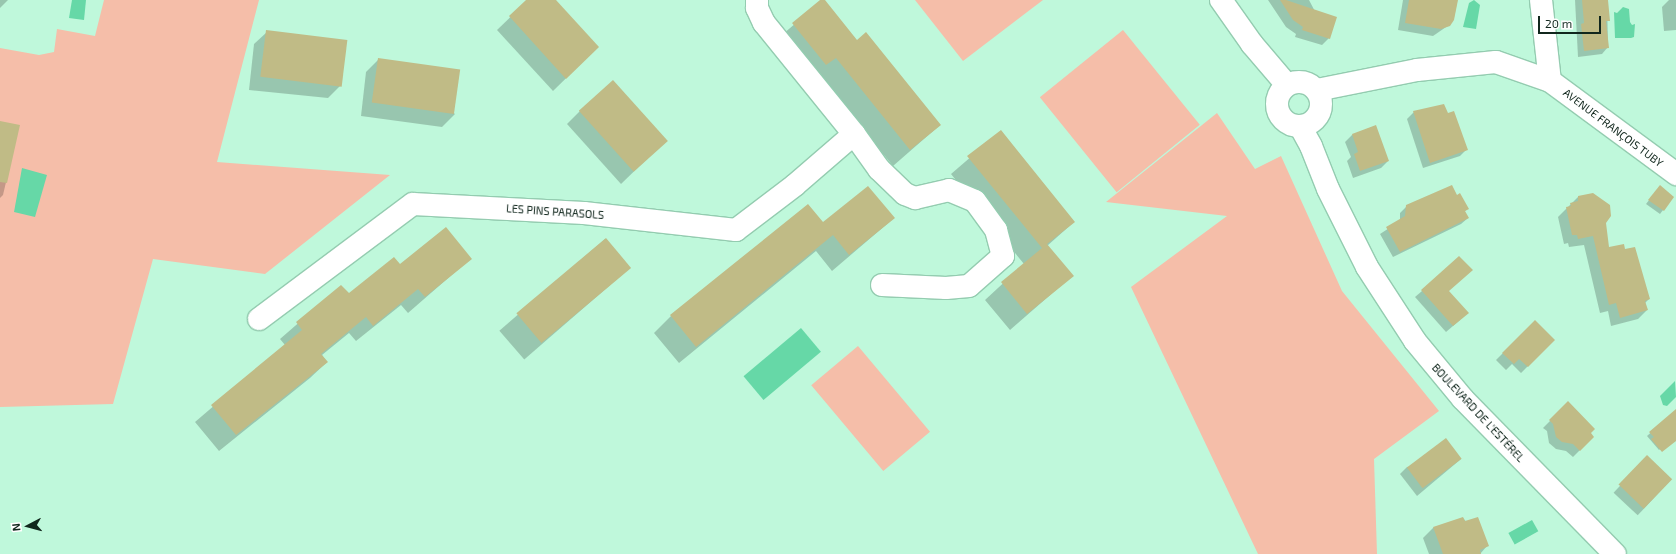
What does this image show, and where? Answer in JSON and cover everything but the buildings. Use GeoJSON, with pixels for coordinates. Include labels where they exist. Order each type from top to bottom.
{"type":"FeatureCollection","features":[{"type":"Feature","properties":{"kind":"street"},"geometry":{"type":"LineString","coordinates":[[757,0],[758,8],[764,23],[854,134],[879,169],[905,194],[915,198],[949,190],[975,200],[996,230],[1003,256],[969,286],[946,288],[882,285]]}},
{"type":"Feature","properties":{"kind":"street"},"geometry":{"type":"LineString","coordinates":[[1221,0],[1252,44],[1287,85]]}},
{"type":"Feature","properties":{"kind":"street"},"geometry":{"type":"LineString","coordinates":[[1541,0],[1550,81]]}},
{"type":"Feature","properties":{"kind":"street","name":"AVENUE FRANÇOIS TUBY"},"geometry":{"type":"LineString","coordinates":[[1317,90],[1417,70],[1496,62],[1550,81],[1676,174]]}},
{"type":"Feature","properties":{"kind":"street"},"geometry":{"type":"LineString","coordinates":[[1306,82],[1317,90],[1321,103],[1318,116],[1300,126],[1284,119],[1278,108],[1279,95],[1287,85],[1306,82]]}},
{"type":"Feature","properties":{"kind":"street","name":"BOULEVARD DE L'ESTÉREL"},"geometry":{"type":"LineString","coordinates":[[1300,126],[1309,140],[1328,189],[1367,268],[1415,341],[1463,399],[1614,554]]}},
{"type":"Feature","properties":{"kind":"street","name":"LES PINS PARASOLS"},"geometry":{"type":"LineString","coordinates":[[259,319],[414,204],[584,213],[736,230],[795,185],[854,134]]}},
{"type":"Feature","properties":{"kind":"shaded area"},"geometry":{"type":"Polygon","coordinates":[[[72,0],[86,0],[84,20],[69,18],[72,0]]]}},
{"type":"Feature","properties":{"kind":"shaded area"},"geometry":{"type":"Polygon","coordinates":[[[104,0],[259,0],[217,162],[390,175],[265,274],[153,259],[113,404],[0,407],[0,48],[39,55],[54,52],[57,29],[95,36],[104,0]]]}},
{"type":"Feature","properties":{"kind":"shaded area"},"geometry":{"type":"Polygon","coordinates":[[[915,0],[1043,0],[963,61],[915,0]]]}},
{"type":"Feature","properties":{"kind":"shaded area"},"geometry":{"type":"Polygon","coordinates":[[[1474,0],[1480,5],[1476,29],[1463,27],[1469,3],[1474,0]]]}},
{"type":"Feature","properties":{"kind":"shaded area"},"geometry":{"type":"Polygon","coordinates":[[[1623,7],[1629,9],[1630,22],[1632,25],[1635,24],[1634,37],[1615,38],[1614,12],[1617,13],[1623,7]]]}},
{"type":"Feature","properties":{"kind":"shaded area"},"geometry":{"type":"Polygon","coordinates":[[[1123,30],[1200,125],[1117,192],[1040,97],[1123,30]]]}},
{"type":"Feature","properties":{"kind":"shaded area"},"geometry":{"type":"Polygon","coordinates":[[[1217,113],[1255,169],[1281,156],[1342,291],[1439,411],[1374,459],[1377,554],[1258,554],[1131,287],[1227,216],[1106,202],[1217,113]]]}},
{"type":"Feature","properties":{"kind":"shaded area"},"geometry":{"type":"Polygon","coordinates":[[[22,168],[47,175],[35,217],[14,212],[22,168]]]}},
{"type":"Feature","properties":{"kind":"shaded area"},"geometry":{"type":"Polygon","coordinates":[[[801,328],[821,352],[763,400],[744,376],[801,328]]]}},
{"type":"Feature","properties":{"kind":"shaded area"},"geometry":{"type":"Polygon","coordinates":[[[858,346],[930,432],[883,471],[811,385],[858,346]]]}},
{"type":"Feature","properties":{"kind":"shaded area"},"geometry":{"type":"Polygon","coordinates":[[[1675,381],[1676,397],[1667,406],[1663,405],[1660,396],[1675,381]]]}},
{"type":"Feature","properties":{"kind":"shaded area"},"geometry":{"type":"Polygon","coordinates":[[[1532,520],[1538,531],[1515,544],[1508,533],[1532,520]]]}}]}
